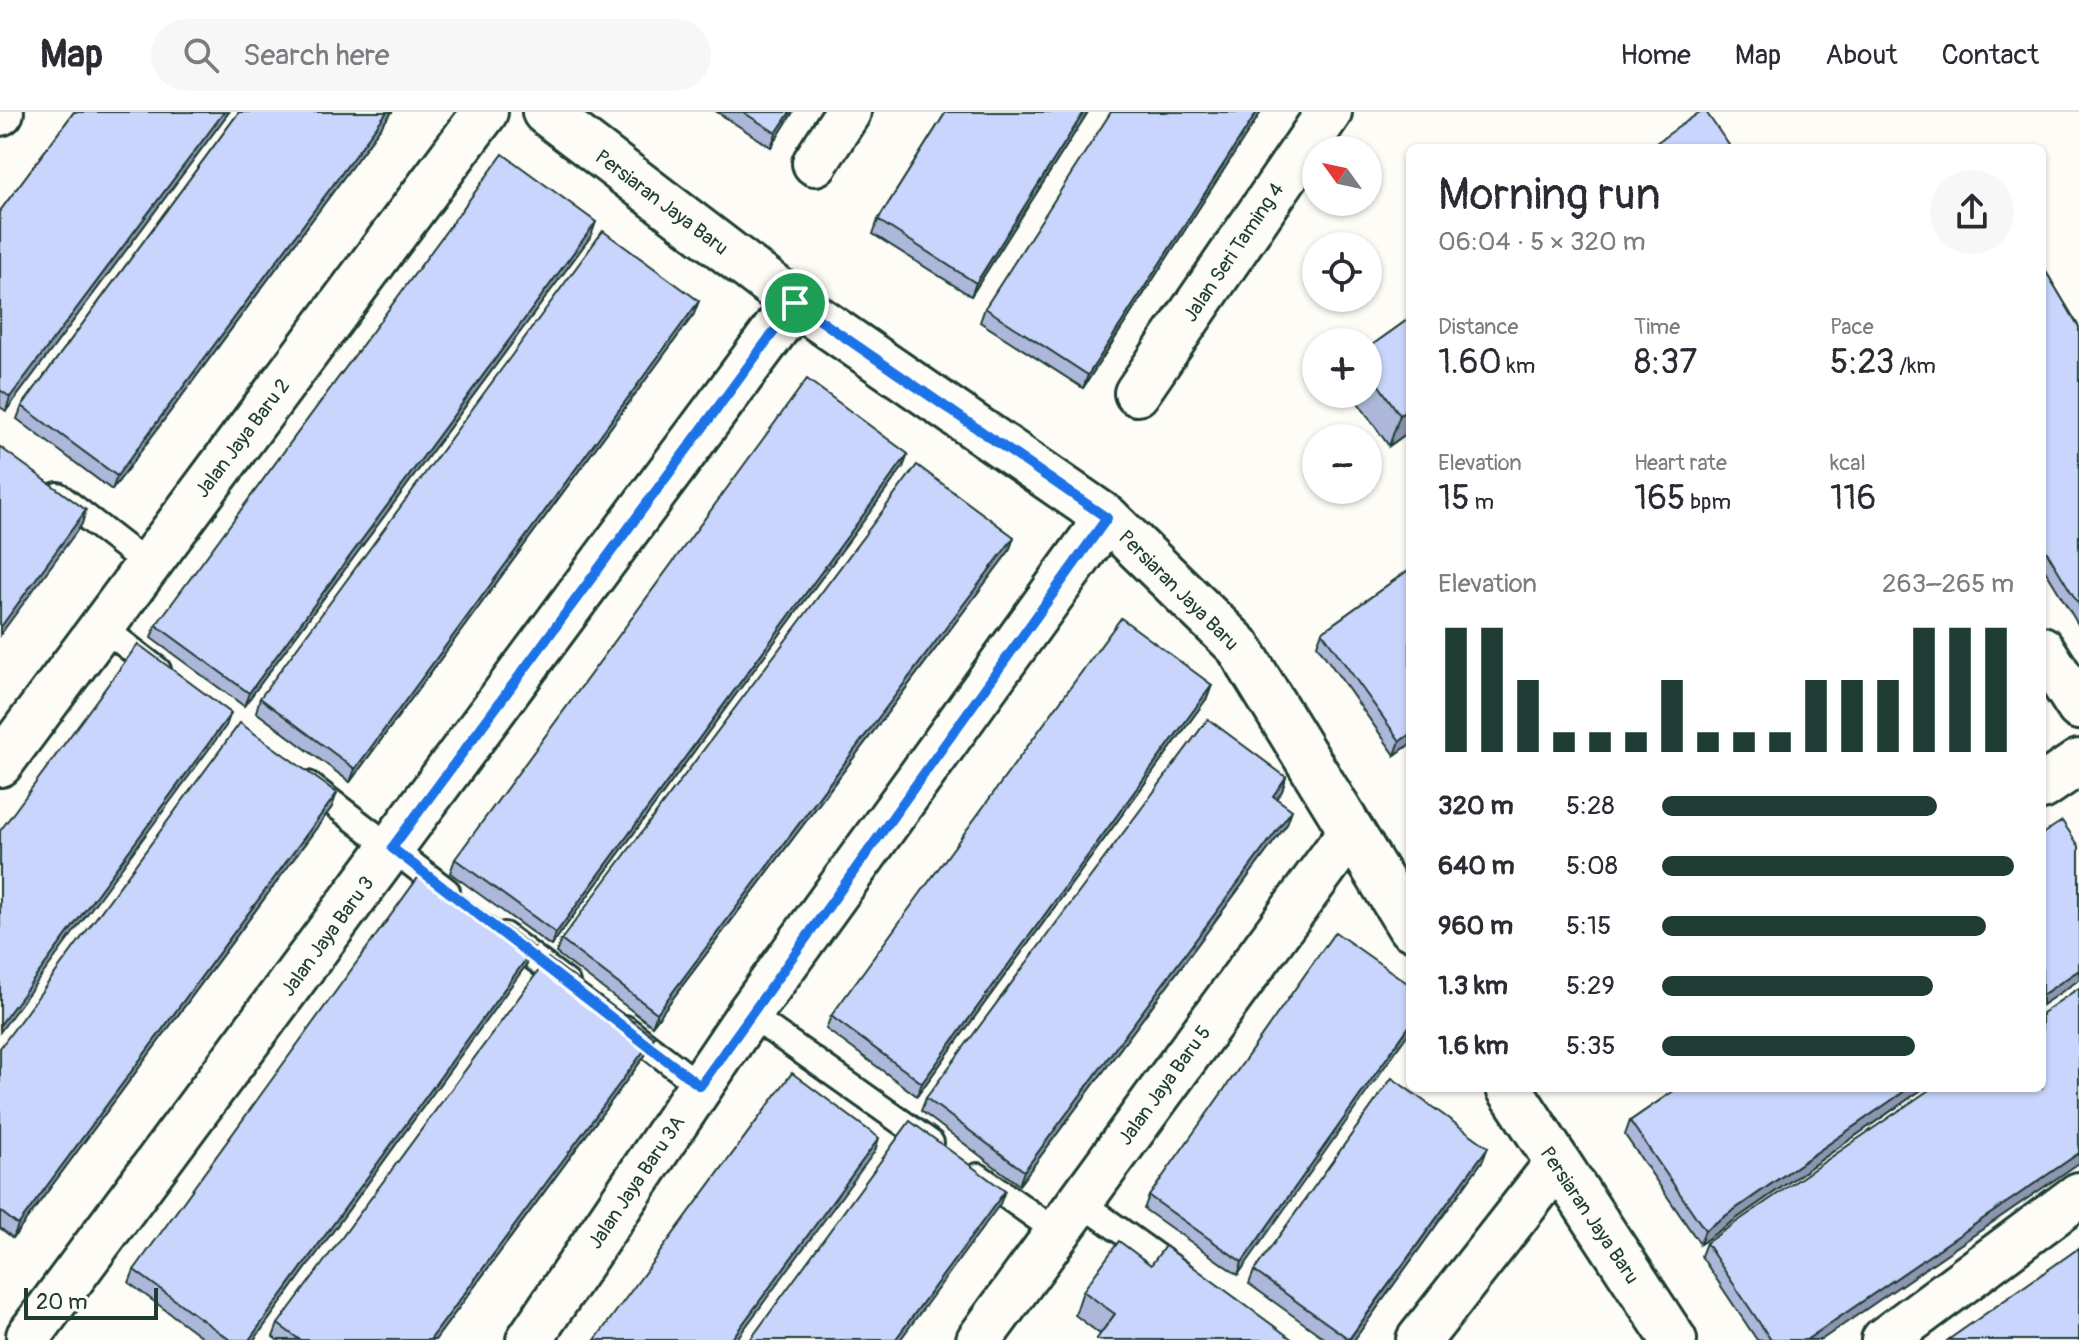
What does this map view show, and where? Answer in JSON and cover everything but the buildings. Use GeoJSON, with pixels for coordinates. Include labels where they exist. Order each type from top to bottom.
{"type":"FeatureCollection","features":[{"type":"Feature","properties":{"kind":"street","name":"Jalan Jaya Baru 2"},"geometry":{"type":"LineString","coordinates":[[0,764],[485,112]]}},
{"type":"Feature","properties":{"kind":"street","name":"Persiaran Jaya Baru"},"geometry":{"type":"LineString","coordinates":[[545,112],[795,303],[1107,518],[1238,646],[1406,920]]}},
{"type":"Feature","properties":{"kind":"street"},"geometry":{"type":"LineString","coordinates":[[815,163],[848,112]]}},
{"type":"Feature","properties":{"kind":"street","name":"Jalan Seri Taming 4"},"geometry":{"type":"LineString","coordinates":[[1137,393],[1329,112]]}},
{"type":"Feature","properties":{"kind":"street","name":"Jalan Jaya Baru 3"},"geometry":{"type":"LineString","coordinates":[[23,1334],[392,848],[795,303]]}},
{"type":"Feature","properties":{"kind":"street","name":"Jalan Jaya Baru 3A"},"geometry":{"type":"LineString","coordinates":[[529,1340],[749,1014],[1107,518]]}},
{"type":"Feature","properties":{"kind":"street"},"geometry":{"type":"LineString","coordinates":[[2046,655],[2079,707]]}},
{"type":"Feature","properties":{"kind":"street"},"geometry":{"type":"LineString","coordinates":[[2046,784],[2079,762]]}},
{"type":"Feature","properties":{"kind":"street","name":"Jalan Jaya Baru 5"},"geometry":{"type":"LineString","coordinates":[[979,1340],[1351,831]]}},
{"type":"Feature","properties":{"kind":"street","name":"Persiaran Jaya Baru"},"geometry":{"type":"LineString","coordinates":[[1511,1092],[1556,1165],[1674,1340]]}},
{"type":"Feature","properties":{"kind":"street"},"geometry":{"type":"LineString","coordinates":[[1419,1340],[1556,1165]]}},
{"type":"Feature","properties":{"kind":"street"},"geometry":{"type":"LineString","coordinates":[[1884,1340],[2079,1195]]}},
{"type":"Feature","properties":{"kind":"lane"},"geometry":{"type":"LineString","coordinates":[[37,478],[148,565]]}},
{"type":"Feature","properties":{"kind":"lane"},"geometry":{"type":"LineString","coordinates":[[102,627],[178,685]]}},
{"type":"Feature","properties":{"kind":"lane"},"geometry":{"type":"LineString","coordinates":[[291,771],[466,905]]}},
{"type":"Feature","properties":{"kind":"lane"},"geometry":{"type":"LineString","coordinates":[[491,924],[700,1086]]}},
{"type":"Feature","properties":{"kind":"lane"},"geometry":{"type":"LineString","coordinates":[[749,1014],[1068,1216],[1205,1292]]}},
{"type":"Feature","properties":{"kind":"route"},"geometry":{"type":"LineString","coordinates":[[795,303],[1107,518],[700,1086],[392,848],[795,303]]}}]}
